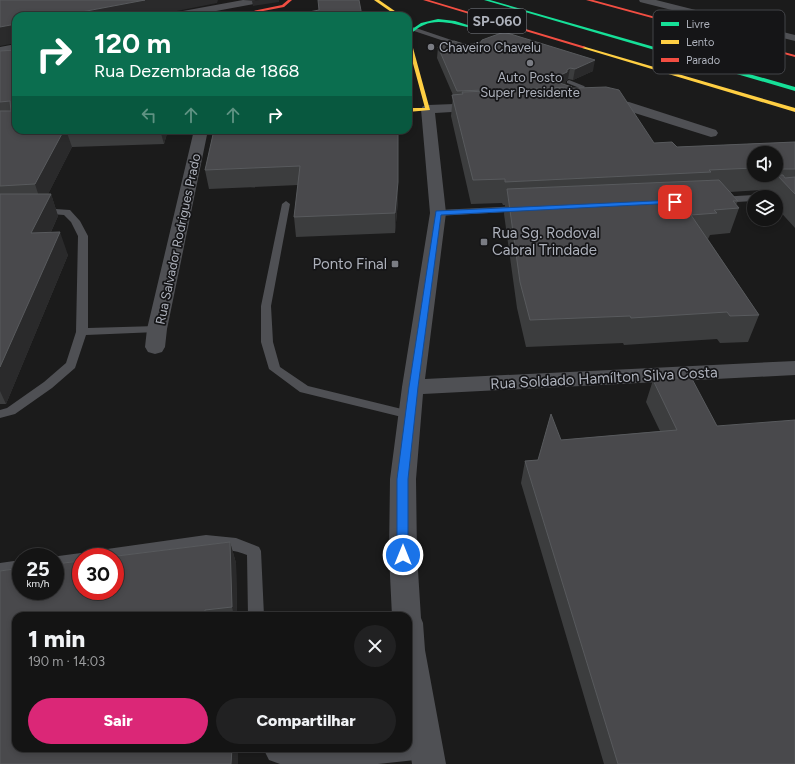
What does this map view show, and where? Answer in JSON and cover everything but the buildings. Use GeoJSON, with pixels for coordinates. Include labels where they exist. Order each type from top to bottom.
{"type":"FeatureCollection","features":[{"type":"Feature","properties":{"kind":"main road"},"geometry":{"type":"LineString","coordinates":[[235,12],[242,6],[256,0]]}},
{"type":"Feature","properties":{"kind":"main road"},"geometry":{"type":"LineString","coordinates":[[251,12],[283,6],[288,4],[290,0]]}},
{"type":"Feature","properties":{"kind":"main road"},"geometry":{"type":"LineString","coordinates":[[376,0],[396,12]]}},
{"type":"Feature","properties":{"kind":"main road","name":"SP-060"},"geometry":{"type":"LineString","coordinates":[[425,0],[653,67]]}},
{"type":"Feature","properties":{"kind":"main road","name":"SP-060"},"geometry":{"type":"LineString","coordinates":[[486,0],[653,48]]}},
{"type":"Feature","properties":{"kind":"main road"},"geometry":{"type":"LineString","coordinates":[[588,0],[653,18]]}},
{"type":"Feature","properties":{"kind":"main road"},"geometry":{"type":"LineString","coordinates":[[412,31],[417,25],[437,21],[479,28]]}},
{"type":"Feature","properties":{"kind":"main road"},"geometry":{"type":"LineString","coordinates":[[516,37],[570,42]]}},
{"type":"Feature","properties":{"kind":"main road"},"geometry":{"type":"LineString","coordinates":[[412,41],[428,109],[412,110]]}},
{"type":"Feature","properties":{"kind":"main road"},"geometry":{"type":"LineString","coordinates":[[785,53],[795,56]]}},
{"type":"Feature","properties":{"kind":"main road","name":"SP-060"},"geometry":{"type":"LineString","coordinates":[[676,74],[795,110]]}},
{"type":"Feature","properties":{"kind":"main road","name":"SP-060"},"geometry":{"type":"LineString","coordinates":[[743,74],[795,89]]}},
{"type":"Feature","properties":{"kind":"street"},"geometry":{"type":"LineString","coordinates":[[193,12],[256,0]]}},
{"type":"Feature","properties":{"kind":"street"},"geometry":{"type":"LineString","coordinates":[[644,0],[684,10]]}},
{"type":"Feature","properties":{"kind":"street"},"geometry":{"type":"LineString","coordinates":[[785,26],[795,26]]}},
{"type":"Feature","properties":{"kind":"street"},"geometry":{"type":"LineString","coordinates":[[785,35],[795,38]]}},
{"type":"Feature","properties":{"kind":"street"},"geometry":{"type":"LineString","coordinates":[[0,50],[12,48]]}},
{"type":"Feature","properties":{"kind":"street"},"geometry":{"type":"LineString","coordinates":[[585,102],[608,102],[624,105],[711,133]]}},
{"type":"Feature","properties":{"kind":"street"},"geometry":{"type":"LineString","coordinates":[[408,612],[403,555],[402,479],[413,387],[438,213],[428,109],[494,106]]}},
{"type":"Feature","properties":{"kind":"street","name":"Rua Salvador Rodrigues Prado"},"geometry":{"type":"LineString","coordinates":[[155,347],[157,330],[200,134]]}},
{"type":"Feature","properties":{"kind":"street","name":"Rua Soldado Hamílton Silva Costa"},"geometry":{"type":"LineString","coordinates":[[413,387],[795,368]]}},
{"type":"Feature","properties":{"kind":"street"},"geometry":{"type":"LineString","coordinates":[[412,662],[428,757]]}},
{"type":"Feature","properties":{"kind":"lane"},"geometry":{"type":"LineString","coordinates":[[412,34],[473,50]]}},
{"type":"Feature","properties":{"kind":"lane"},"geometry":{"type":"LineString","coordinates":[[569,82],[582,87]]}},
{"type":"Feature","properties":{"kind":"lane"},"geometry":{"type":"LineString","coordinates":[[707,200],[747,198]]}},
{"type":"Feature","properties":{"kind":"lane"},"geometry":{"type":"LineString","coordinates":[[286,204],[266,306],[267,342],[275,369],[304,389],[410,415]]}},
{"type":"Feature","properties":{"kind":"lane"},"geometry":{"type":"LineString","coordinates":[[438,213],[533,208]]}},
{"type":"Feature","properties":{"kind":"lane"},"geometry":{"type":"LineString","coordinates":[[0,414],[11,411],[48,385],[71,364],[82,332],[83,236],[75,220],[67,212],[30,211]]}},
{"type":"Feature","properties":{"kind":"lane"},"geometry":{"type":"LineString","coordinates":[[82,332],[157,330]]}},
{"type":"Feature","properties":{"kind":"lane"},"geometry":{"type":"LineString","coordinates":[[124,553],[206,541],[236,544],[254,551],[256,612]]}},
{"type":"Feature","properties":{"kind":"lane"},"geometry":{"type":"LineString","coordinates":[[0,570],[12,568]]}},
{"type":"Feature","properties":{"kind":"lane"},"geometry":{"type":"LineString","coordinates":[[274,752],[275,754],[317,760],[428,757]]}},
{"type":"Feature","properties":{"kind":"traffic: fast"},"geometry":{"type":"LineString","coordinates":[[486,0],[653,48]]}},
{"type":"Feature","properties":{"kind":"traffic: fast"},"geometry":{"type":"LineString","coordinates":[[412,31],[430,21],[446,21],[472,27]]}},
{"type":"Feature","properties":{"kind":"traffic: fast"},"geometry":{"type":"LineString","coordinates":[[743,74],[795,89]]}},
{"type":"Feature","properties":{"kind":"traffic: slow"},"geometry":{"type":"LineString","coordinates":[[376,0],[394,12]]}},
{"type":"Feature","properties":{"kind":"traffic: slow"},"geometry":{"type":"LineString","coordinates":[[584,47],[653,68]]}},
{"type":"Feature","properties":{"kind":"traffic: slow"},"geometry":{"type":"LineString","coordinates":[[412,51],[428,109],[412,110]]}},
{"type":"Feature","properties":{"kind":"traffic: slow"},"geometry":{"type":"LineString","coordinates":[[674,74],[795,110]]}},
{"type":"Feature","properties":{"kind":"traffic: jam"},"geometry":{"type":"LineString","coordinates":[[252,12],[283,6],[290,0]]}},
{"type":"Feature","properties":{"kind":"traffic: jam"},"geometry":{"type":"LineString","coordinates":[[425,0],[584,47]]}},
{"type":"Feature","properties":{"kind":"traffic: jam"},"geometry":{"type":"LineString","coordinates":[[588,0],[653,18]]}},
{"type":"Feature","properties":{"kind":"traffic: jam"},"geometry":{"type":"LineString","coordinates":[[785,53],[795,56]]}},
{"type":"Feature","properties":{"kind":"place","name":"Chaveiro Chavelu"},"geometry":{"type":"Point","coordinates":[431,47]}},
{"type":"Feature","properties":{"kind":"place","name":"Auto Posto Super Presidente"},"geometry":{"type":"Point","coordinates":[530,63]}},
{"type":"Feature","properties":{"kind":"place","name":"Rua Sg. Rodoval Cabral Trindade"},"geometry":{"type":"Point","coordinates":[484,242]}},
{"type":"Feature","properties":{"kind":"place","name":"Ponto Final"},"geometry":{"type":"Point","coordinates":[395,264]}},
{"type":"Feature","properties":{"kind":"route"},"geometry":{"type":"LineString","coordinates":[[403,555],[402,479],[413,387],[438,213],[675,202]]}}]}
